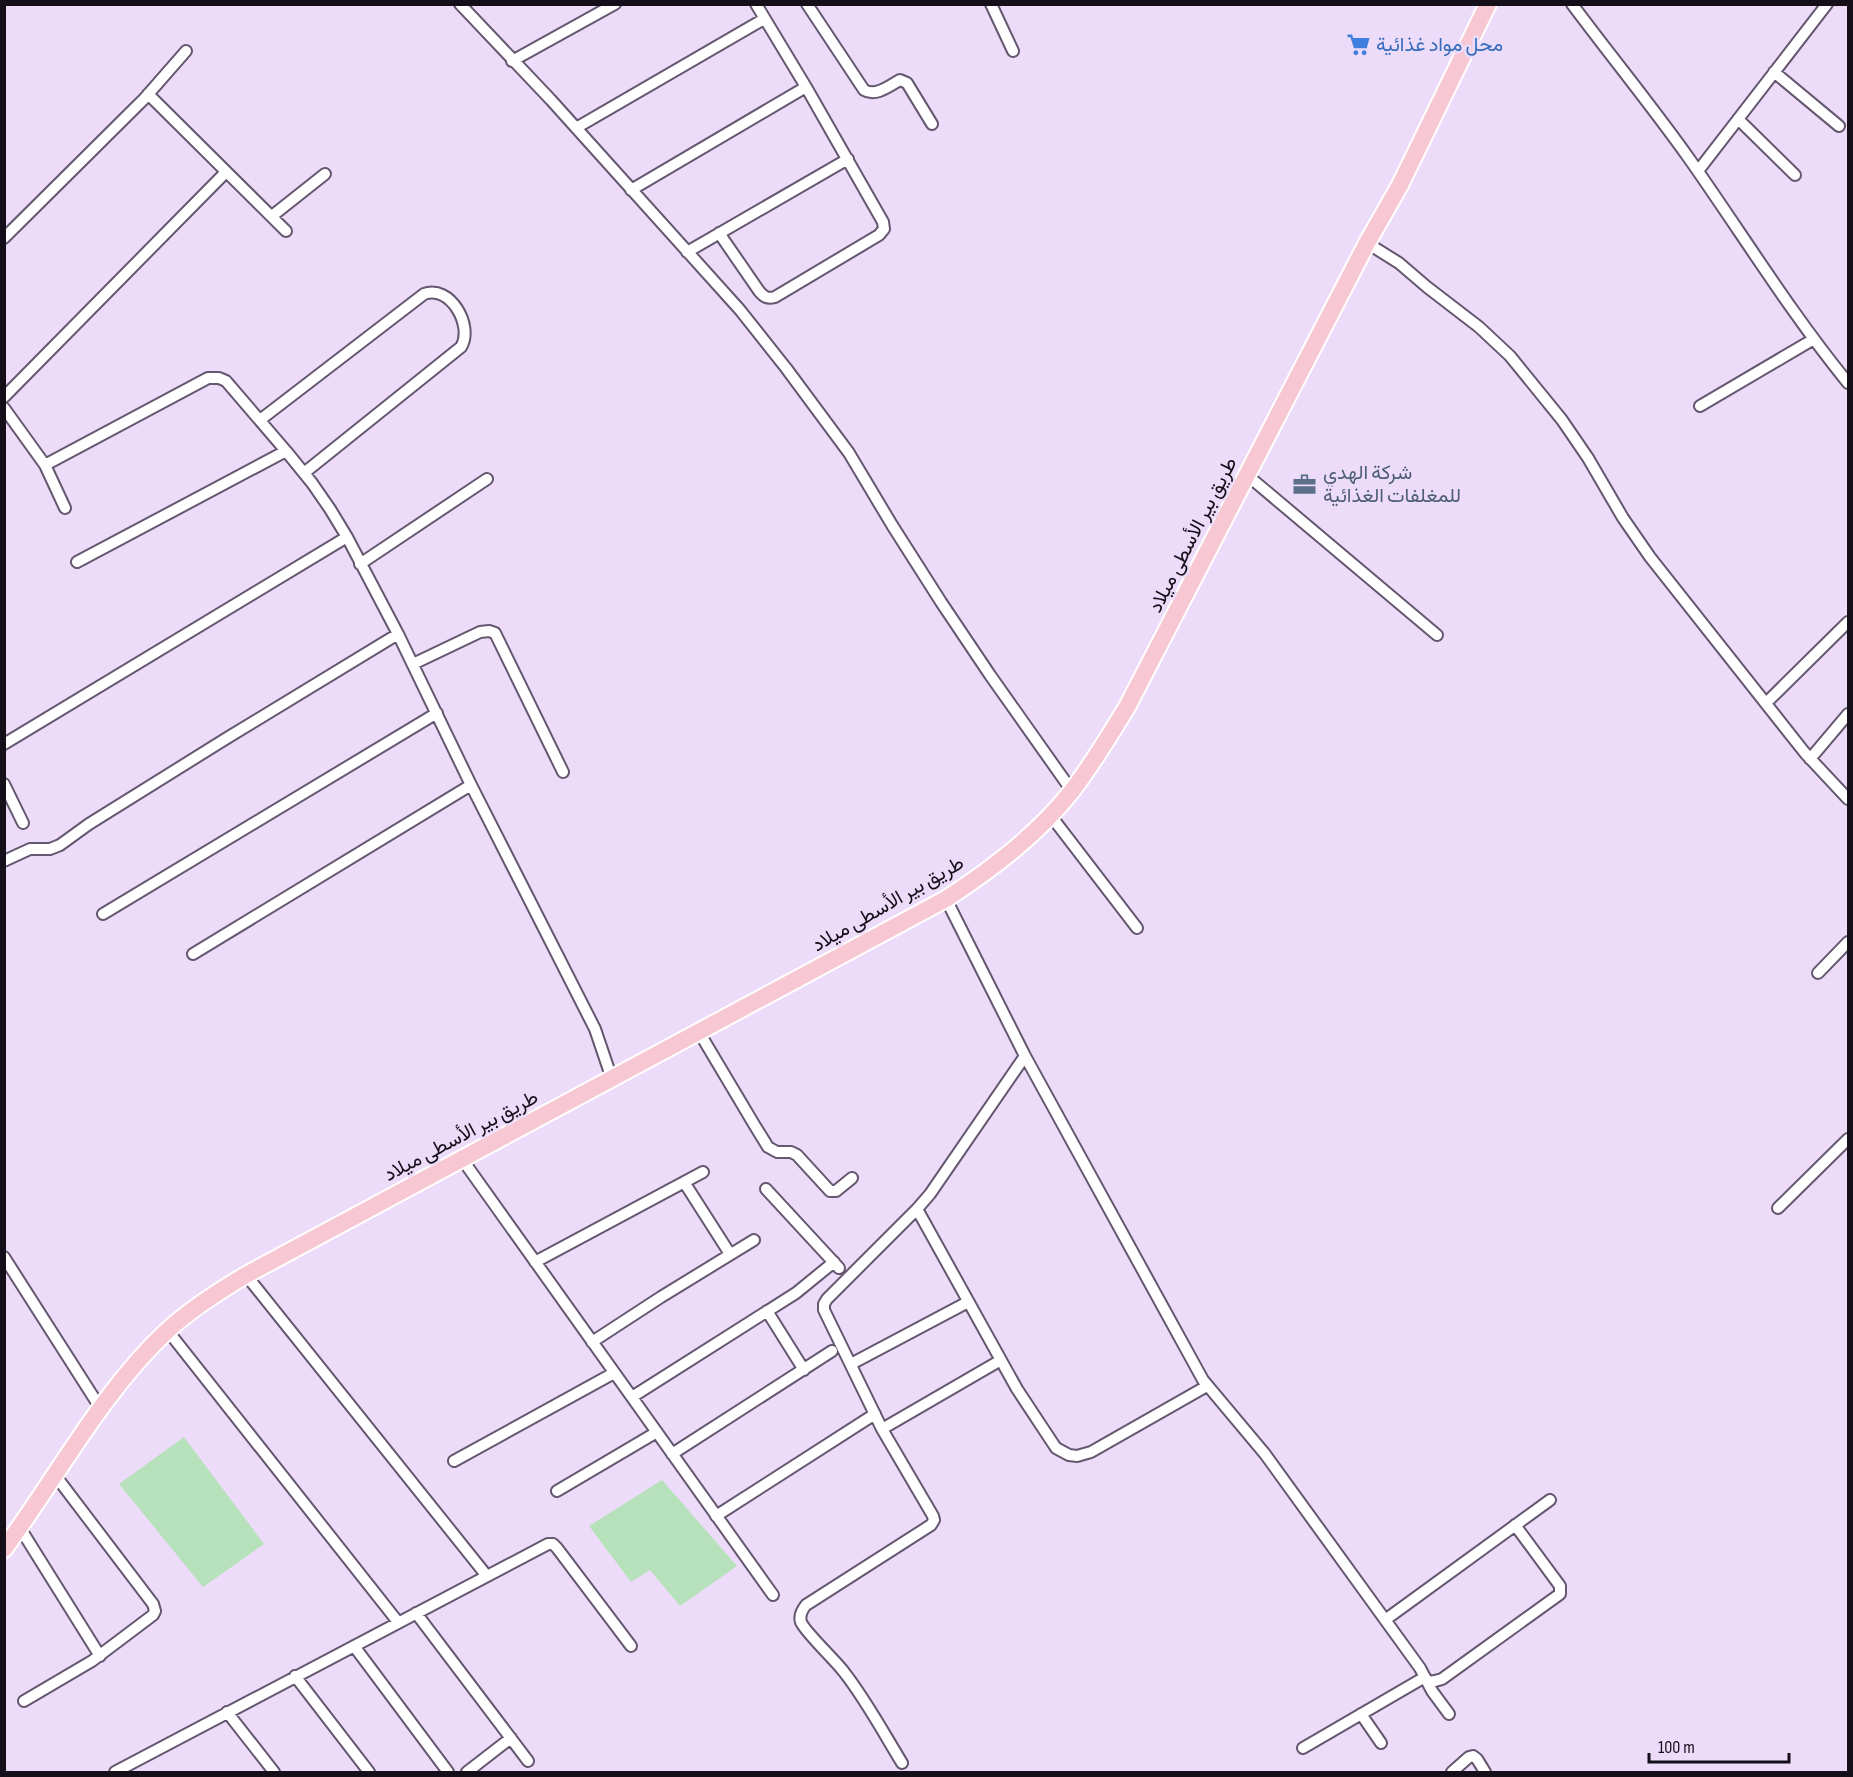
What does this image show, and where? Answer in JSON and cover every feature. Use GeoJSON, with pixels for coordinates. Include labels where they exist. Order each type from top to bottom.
{"type":"FeatureCollection","features":[{"type":"Feature","properties":{"kind":"main road","name":"طريق بير الأسطى ميلاد"},"geometry":{"type":"LineString","coordinates":[[4,1549],[102,1409],[142,1358],[168,1331],[205,1300],[246,1275],[946,899],[1002,861],[1051,816],[1072,791],[1127,707],[1400,185],[1488,4]]}},
{"type":"Feature","properties":{"kind":"street"},"geometry":{"type":"LineString","coordinates":[[460,4],[576,128],[740,310],[829,424],[941,602],[1072,791]]}},
{"type":"Feature","properties":{"kind":"street"},"geometry":{"type":"LineString","coordinates":[[512,60],[615,4]]}},
{"type":"Feature","properties":{"kind":"street"},"geometry":{"type":"LineString","coordinates":[[719,233],[759,291],[769,298],[775,297],[883,232],[883,222],[848,159],[756,4]]}},
{"type":"Feature","properties":{"kind":"street"},"geometry":{"type":"LineString","coordinates":[[807,4],[864,90],[868,93],[876,92],[900,80],[907,82],[932,124]]}},
{"type":"Feature","properties":{"kind":"street"},"geometry":{"type":"LineString","coordinates":[[991,4],[1013,51]]}},
{"type":"Feature","properties":{"kind":"street"},"geometry":{"type":"LineString","coordinates":[[1572,4],[1698,171],[1814,339],[1848,383]]}},
{"type":"Feature","properties":{"kind":"street"},"geometry":{"type":"LineString","coordinates":[[1698,171],[1827,4]]}},
{"type":"Feature","properties":{"kind":"street"},"geometry":{"type":"LineString","coordinates":[[576,128],[764,19]]}},
{"type":"Feature","properties":{"kind":"street"},"geometry":{"type":"LineString","coordinates":[[4,238],[148,94],[186,51]]}},
{"type":"Feature","properties":{"kind":"street"},"geometry":{"type":"LineString","coordinates":[[1774,72],[1839,126]]}},
{"type":"Feature","properties":{"kind":"street"},"geometry":{"type":"LineString","coordinates":[[631,190],[806,87]]}},
{"type":"Feature","properties":{"kind":"street"},"geometry":{"type":"LineString","coordinates":[[148,94],[286,231]]}},
{"type":"Feature","properties":{"kind":"street"},"geometry":{"type":"LineString","coordinates":[[1738,119],[1795,176]]}},
{"type":"Feature","properties":{"kind":"street"},"geometry":{"type":"LineString","coordinates":[[687,252],[848,159]]}},
{"type":"Feature","properties":{"kind":"street"},"geometry":{"type":"LineString","coordinates":[[4,397],[226,172]]}},
{"type":"Feature","properties":{"kind":"street"},"geometry":{"type":"LineString","coordinates":[[272,216],[326,174]]}},
{"type":"Feature","properties":{"kind":"street"},"geometry":{"type":"LineString","coordinates":[[1368,243],[1399,262],[1479,327],[1510,356],[1562,420],[1650,557],[1810,759],[1848,799]]}},
{"type":"Feature","properties":{"kind":"street"},"geometry":{"type":"LineString","coordinates":[[260,420],[424,294],[436,291],[449,299],[464,326],[465,338],[461,347],[304,473]]}},
{"type":"Feature","properties":{"kind":"street"},"geometry":{"type":"LineString","coordinates":[[1700,406],[1814,339]]}},
{"type":"Feature","properties":{"kind":"street"},"geometry":{"type":"LineString","coordinates":[[45,465],[208,378],[219,378],[226,381],[304,473],[347,537],[398,634],[471,785],[595,1029],[612,1078]]}},
{"type":"Feature","properties":{"kind":"street"},"geometry":{"type":"LineString","coordinates":[[4,408],[45,465],[65,508]]}},
{"type":"Feature","properties":{"kind":"street"},"geometry":{"type":"LineString","coordinates":[[77,562],[286,451]]}},
{"type":"Feature","properties":{"kind":"street"},"geometry":{"type":"LineString","coordinates":[[1247,475],[1437,635]]}},
{"type":"Feature","properties":{"kind":"street"},"geometry":{"type":"LineString","coordinates":[[360,564],[487,479]]}},
{"type":"Feature","properties":{"kind":"street"},"geometry":{"type":"LineString","coordinates":[[4,744],[347,537]]}},
{"type":"Feature","properties":{"kind":"street"},"geometry":{"type":"LineString","coordinates":[[1766,703],[1848,622]]}},
{"type":"Feature","properties":{"kind":"street"},"geometry":{"type":"LineString","coordinates":[[413,664],[480,632],[495,633],[563,772]]}},
{"type":"Feature","properties":{"kind":"street"},"geometry":{"type":"LineString","coordinates":[[4,861],[30,849],[50,849],[60,845],[89,824],[398,634]]}},
{"type":"Feature","properties":{"kind":"street"},"geometry":{"type":"LineString","coordinates":[[103,914],[437,713]]}},
{"type":"Feature","properties":{"kind":"street"},"geometry":{"type":"LineString","coordinates":[[1810,759],[1848,714]]}},
{"type":"Feature","properties":{"kind":"street"},"geometry":{"type":"LineString","coordinates":[[4,784],[23,823]]}},
{"type":"Feature","properties":{"kind":"street"},"geometry":{"type":"LineString","coordinates":[[193,954],[471,785]]}},
{"type":"Feature","properties":{"kind":"street"},"geometry":{"type":"LineString","coordinates":[[1051,816],[1137,928]]}},
{"type":"Feature","properties":{"kind":"street"},"geometry":{"type":"LineString","coordinates":[[946,899],[1025,1056],[1198,1373],[1265,1454],[1449,1714]]}},
{"type":"Feature","properties":{"kind":"street"},"geometry":{"type":"LineString","coordinates":[[1818,973],[1848,942]]}},
{"type":"Feature","properties":{"kind":"street"},"geometry":{"type":"LineString","coordinates":[[699,1032],[768,1146],[777,1152],[791,1152],[797,1155],[830,1191],[836,1191],[852,1178]]}},
{"type":"Feature","properties":{"kind":"street"},"geometry":{"type":"LineString","coordinates":[[902,1763],[849,1678],[804,1628],[801,1620],[801,1612],[806,1605],[934,1522],[933,1516],[882,1429],[825,1310],[825,1301],[917,1209],[961,1152],[1025,1056]]}},
{"type":"Feature","properties":{"kind":"street"},"geometry":{"type":"LineString","coordinates":[[1778,1208],[1848,1139]]}},
{"type":"Feature","properties":{"kind":"street"},"geometry":{"type":"LineString","coordinates":[[462,1159],[773,1595]]}},
{"type":"Feature","properties":{"kind":"street"},"geometry":{"type":"LineString","coordinates":[[535,1262],[703,1172]]}},
{"type":"Feature","properties":{"kind":"street"},"geometry":{"type":"LineString","coordinates":[[684,1182],[730,1254]]}},
{"type":"Feature","properties":{"kind":"street"},"geometry":{"type":"LineString","coordinates":[[632,1397],[806,1287],[836,1265],[766,1189]]}},
{"type":"Feature","properties":{"kind":"street"},"geometry":{"type":"LineString","coordinates":[[917,1209],[1017,1389],[1056,1448],[1069,1455],[1084,1455],[1207,1386]]}},
{"type":"Feature","properties":{"kind":"street"},"geometry":{"type":"LineString","coordinates":[[592,1342],[754,1240]]}},
{"type":"Feature","properties":{"kind":"street"},"geometry":{"type":"LineString","coordinates":[[4,1257],[102,1409]]}},
{"type":"Feature","properties":{"kind":"street"},"geometry":{"type":"LineString","coordinates":[[246,1275],[487,1576]]}},
{"type":"Feature","properties":{"kind":"street"},"geometry":{"type":"LineString","coordinates":[[851,1364],[968,1302]]}},
{"type":"Feature","properties":{"kind":"street"},"geometry":{"type":"LineString","coordinates":[[767,1311],[804,1370]]}},
{"type":"Feature","properties":{"kind":"street"},"geometry":{"type":"LineString","coordinates":[[168,1331],[398,1622]]}},
{"type":"Feature","properties":{"kind":"street"},"geometry":{"type":"LineString","coordinates":[[672,1454],[832,1352]]}},
{"type":"Feature","properties":{"kind":"street"},"geometry":{"type":"LineString","coordinates":[[882,1429],[1001,1360]]}},
{"type":"Feature","properties":{"kind":"street"},"geometry":{"type":"LineString","coordinates":[[454,1461],[614,1373]]}},
{"type":"Feature","properties":{"kind":"street"},"geometry":{"type":"LineString","coordinates":[[716,1516],[875,1414]]}},
{"type":"Feature","properties":{"kind":"street"},"geometry":{"type":"LineString","coordinates":[[557,1491],[657,1432]]}},
{"type":"Feature","properties":{"kind":"street"},"geometry":{"type":"LineString","coordinates":[[24,1701],[100,1656],[153,1615],[155,1609],[55,1475]]}},
{"type":"Feature","properties":{"kind":"street"},"geometry":{"type":"LineString","coordinates":[[1384,1620],[1550,1500]]}},
{"type":"Feature","properties":{"kind":"street"},"geometry":{"type":"LineString","coordinates":[[1303,1748],[1426,1679],[1435,1682],[1442,1679],[1560,1594],[1560,1586],[1515,1526]]}},
{"type":"Feature","properties":{"kind":"street"},"geometry":{"type":"LineString","coordinates":[[20,1528],[100,1656]]}},
{"type":"Feature","properties":{"kind":"street"},"geometry":{"type":"LineString","coordinates":[[115,1773],[546,1545],[553,1545],[557,1548],[631,1646]]}},
{"type":"Feature","properties":{"kind":"street"},"geometry":{"type":"LineString","coordinates":[[416,1613],[528,1761]]}},
{"type":"Feature","properties":{"kind":"street"},"geometry":{"type":"LineString","coordinates":[[354,1646],[448,1773]]}},
{"type":"Feature","properties":{"kind":"street"},"geometry":{"type":"LineString","coordinates":[[296,1676],[369,1773]]}},
{"type":"Feature","properties":{"kind":"street"},"geometry":{"type":"LineString","coordinates":[[227,1712],[274,1773]]}},
{"type":"Feature","properties":{"kind":"street"},"geometry":{"type":"LineString","coordinates":[[1361,1714],[1381,1743]]}},
{"type":"Feature","properties":{"kind":"street"},"geometry":{"type":"LineString","coordinates":[[467,1773],[511,1738]]}},
{"type":"Feature","properties":{"kind":"street"},"geometry":{"type":"LineString","coordinates":[[1452,1773],[1471,1756],[1475,1757],[1485,1773]]}},
{"type":"Feature","properties":{"kind":"green space"},"geometry":{"type":"Polygon","coordinates":[[[184,1437],[264,1544],[203,1587],[119,1484],[184,1437]]]}},
{"type":"Feature","properties":{"kind":"green space"},"geometry":{"type":"Polygon","coordinates":[[[662,1480],[737,1566],[680,1606],[650,1570],[631,1582],[589,1526],[662,1480]]]}},
{"type":"Feature","properties":{"kind":"place","name":"محل مواد غذائية"},"geometry":{"type":"Point","coordinates":[1358,45]}},
{"type":"Feature","properties":{"kind":"place","name":"شركة الهدي للمغلفات الغذائية"},"geometry":{"type":"Point","coordinates":[1305,485]}}]}
